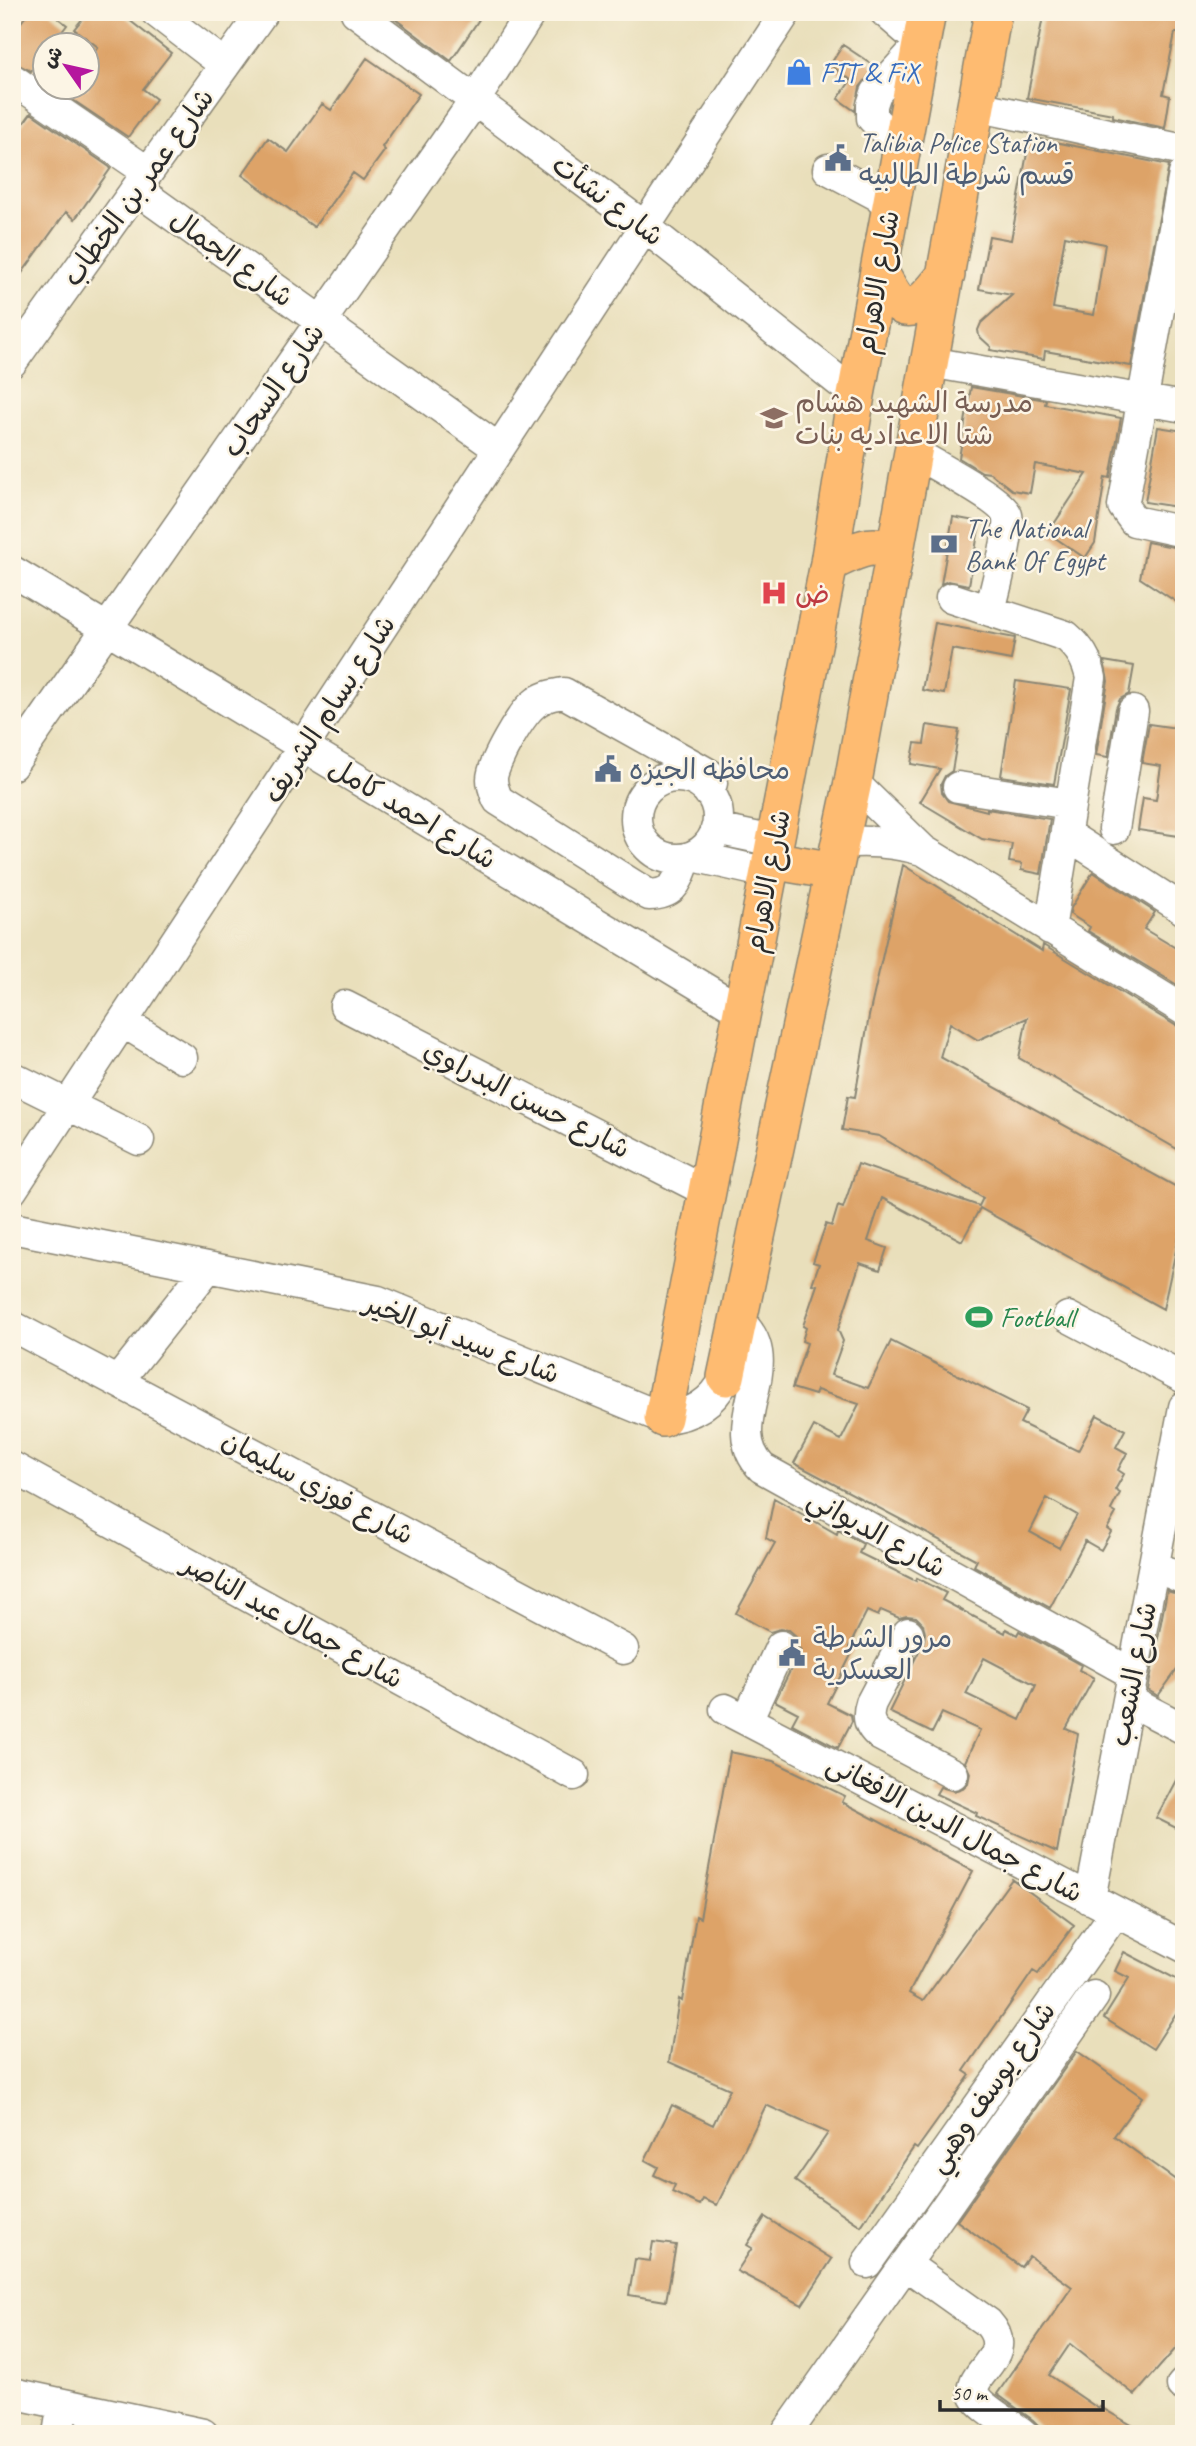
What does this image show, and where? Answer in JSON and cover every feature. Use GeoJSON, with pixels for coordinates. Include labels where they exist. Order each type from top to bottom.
{"type":"FeatureCollection","features":[{"type":"Feature","properties":{"kind":"main road"},"geometry":{"type":"LineString","coordinates":[[726,1377],[853,782],[993,12]]}},
{"type":"Feature","properties":{"kind":"main road","name":"شارع الاهرام"},"geometry":{"type":"LineString","coordinates":[[663,1418],[830,563],[856,395],[924,28]]}},
{"type":"Feature","properties":{"kind":"main road"},"geometry":{"type":"LineString","coordinates":[[880,273],[897,302],[906,308],[921,303],[946,275]]}},
{"type":"Feature","properties":{"kind":"main road"},"geometry":{"type":"LineString","coordinates":[[830,563],[868,546],[876,546],[889,552],[894,558]]}},
{"type":"Feature","properties":{"kind":"main road"},"geometry":{"type":"LineString","coordinates":[[771,858],[837,857]]}},
{"type":"Feature","properties":{"kind":"street"},"geometry":{"type":"LineString","coordinates":[[156,12],[225,65]]}},
{"type":"Feature","properties":{"kind":"street","name":"شارع عمر بن الخطاب"},"geometry":{"type":"LineString","coordinates":[[12,362],[263,12]]}},
{"type":"Feature","properties":{"kind":"street","name":"شارع نشأت"},"geometry":{"type":"LineString","coordinates":[[355,12],[645,227],[856,395]]}},
{"type":"Feature","properties":{"kind":"street","name":"شارع السحاب"},"geometry":{"type":"LineString","coordinates":[[12,765],[475,100],[531,12]]}},
{"type":"Feature","properties":{"kind":"street","name":"شارع بسام الشريف"},"geometry":{"type":"LineString","coordinates":[[12,1190],[786,12]]}},
{"type":"Feature","properties":{"kind":"street"},"geometry":{"type":"LineString","coordinates":[[884,12],[924,28]]}},
{"type":"Feature","properties":{"kind":"street","name":"شارع الجمال"},"geometry":{"type":"LineString","coordinates":[[12,79],[321,321],[499,449]]}},
{"type":"Feature","properties":{"kind":"street"},"geometry":{"type":"LineString","coordinates":[[976,106],[1184,150]]}},
{"type":"Feature","properties":{"kind":"street"},"geometry":{"type":"LineString","coordinates":[[828,169],[877,195],[890,209]]}},
{"type":"Feature","properties":{"kind":"street"},"geometry":{"type":"LineString","coordinates":[[1184,174],[1123,506],[1134,521],[1184,532]]}},
{"type":"Feature","properties":{"kind":"street"},"geometry":{"type":"LineString","coordinates":[[929,362],[1184,407]]}},
{"type":"Feature","properties":{"kind":"street"},"geometry":{"type":"LineString","coordinates":[[913,452],[995,502],[1007,515],[1007,532],[990,611]]}},
{"type":"Feature","properties":{"kind":"street","name":"شارع احمد كامل"},"geometry":{"type":"LineString","coordinates":[[12,571],[742,1011]]}},
{"type":"Feature","properties":{"kind":"street"},"geometry":{"type":"LineString","coordinates":[[951,598],[1066,636],[1083,654],[1091,678],[1050,929]]}},
{"type":"Feature","properties":{"kind":"street"},"geometry":{"type":"LineString","coordinates":[[709,793],[712,783],[709,774],[564,693],[547,696],[533,704],[495,766],[492,777],[498,800],[649,895],[664,894],[675,886],[690,858],[708,846],[716,829],[717,810],[709,793],[690,779],[667,778],[647,789],[636,810],[638,834],[644,844],[662,857],[674,860],[690,858],[771,858]]}},
{"type":"Feature","properties":{"kind":"street"},"geometry":{"type":"LineString","coordinates":[[1114,829],[1133,711]]}},
{"type":"Feature","properties":{"kind":"street"},"geometry":{"type":"LineString","coordinates":[[1076,773],[1121,779]]}},
{"type":"Feature","properties":{"kind":"street"},"geometry":{"type":"LineString","coordinates":[[853,782],[923,850],[1184,1010]]}},
{"type":"Feature","properties":{"kind":"street"},"geometry":{"type":"LineString","coordinates":[[958,787],[1070,804]]}},
{"type":"Feature","properties":{"kind":"street"},"geometry":{"type":"LineString","coordinates":[[716,829],[771,858]]}},
{"type":"Feature","properties":{"kind":"street"},"geometry":{"type":"LineString","coordinates":[[1066,834],[1184,910]]}},
{"type":"Feature","properties":{"kind":"street"},"geometry":{"type":"LineString","coordinates":[[837,857],[890,842],[923,850]]}},
{"type":"Feature","properties":{"kind":"street","name":"شارع حسن البدراوي"},"geometry":{"type":"LineString","coordinates":[[345,1006],[708,1192]]}},
{"type":"Feature","properties":{"kind":"street"},"geometry":{"type":"LineString","coordinates":[[123,1022],[182,1058]]}},
{"type":"Feature","properties":{"kind":"street"},"geometry":{"type":"LineString","coordinates":[[12,1077],[139,1140]]}},
{"type":"Feature","properties":{"kind":"street","name":"شارع سيد أبو الخير"},"geometry":{"type":"LineString","coordinates":[[12,1228],[378,1301],[663,1418]]}},
{"type":"Feature","properties":{"kind":"street"},"geometry":{"type":"LineString","coordinates":[[118,1381],[207,1269]]}},
{"type":"Feature","properties":{"kind":"street"},"geometry":{"type":"LineString","coordinates":[[1068,1317],[1184,1378]]}},
{"type":"Feature","properties":{"kind":"street","name":"شارع الديواني"},"geometry":{"type":"LineString","coordinates":[[738,1320],[747,1329],[758,1353],[758,1373],[745,1433],[751,1452],[762,1468],[1130,1687],[1184,1729]]}},
{"type":"Feature","properties":{"kind":"street","name":"شارع فوزي سليمان"},"geometry":{"type":"LineString","coordinates":[[12,1326],[623,1649]]}},
{"type":"Feature","properties":{"kind":"street"},"geometry":{"type":"LineString","coordinates":[[663,1418],[682,1416],[704,1405],[721,1388],[726,1377]]}},
{"type":"Feature","properties":{"kind":"street","name":"شارع الشعب"},"geometry":{"type":"LineString","coordinates":[[1103,1906],[1130,1687],[1183,1410]]}},
{"type":"Feature","properties":{"kind":"street","name":"شارع جمال عبد الناصر"},"geometry":{"type":"LineString","coordinates":[[12,1467],[574,1774]]}},
{"type":"Feature","properties":{"kind":"street"},"geometry":{"type":"LineString","coordinates":[[1154,1566],[1184,1579]]}},
{"type":"Feature","properties":{"kind":"street"},"geometry":{"type":"LineString","coordinates":[[908,1633],[868,1712],[869,1722],[873,1731],[953,1774]]}},
{"type":"Feature","properties":{"kind":"street","name":"شارع جمال الدين الافغانى"},"geometry":{"type":"LineString","coordinates":[[782,1646],[736,1714],[1184,1947]]}},
{"type":"Feature","properties":{"kind":"street"},"geometry":{"type":"LineString","coordinates":[[869,1783],[891,1742]]}},
{"type":"Feature","properties":{"kind":"street","name":"شارع يوسف وهبي"},"geometry":{"type":"LineString","coordinates":[[867,2263],[1103,1906]]}},
{"type":"Feature","properties":{"kind":"street"},"geometry":{"type":"LineString","coordinates":[[786,2434],[1094,1996]]}},
{"type":"Feature","properties":{"kind":"street"},"geometry":{"type":"LineString","coordinates":[[905,2264],[993,2329],[997,2346],[995,2355],[974,2385],[974,2392],[981,2403],[1023,2434]]}},
{"type":"Feature","properties":{"kind":"street"},"geometry":{"type":"LineString","coordinates":[[12,2393],[167,2430],[203,2434]]}},
{"type":"Feature","properties":{"kind":"street"},"geometry":{"type":"LineString","coordinates":[[58,2434],[63,2404]]}},
{"type":"Feature","properties":{"kind":"building"},"geometry":{"type":"Polygon","coordinates":[[[29,12],[50,12],[67,25],[62,32],[32,32],[31,71],[12,62],[12,34],[29,12]]]}},
{"type":"Feature","properties":{"kind":"building"},"geometry":{"type":"Polygon","coordinates":[[[88,12],[119,12],[171,53],[143,89],[156,99],[128,137],[76,102],[102,102],[102,32],[78,32],[74,29],[88,12]]]}},
{"type":"Feature","properties":{"kind":"building"},"geometry":{"type":"Polygon","coordinates":[[[386,12],[484,12],[451,61],[386,12]]]}},
{"type":"Feature","properties":{"kind":"building"},"geometry":{"type":"Polygon","coordinates":[[[1044,12],[1184,12],[1181,33],[1175,33],[1163,94],[1170,96],[1165,128],[1113,117],[1113,114],[1027,98],[1044,12]]]}},
{"type":"Feature","properties":{"kind":"building"},"geometry":{"type":"Polygon","coordinates":[[[843,45],[876,67],[860,87],[855,111],[838,99],[851,80],[830,65],[843,45]]]}},
{"type":"Feature","properties":{"kind":"building"},"geometry":{"type":"Polygon","coordinates":[[[367,58],[419,94],[363,180],[353,173],[314,227],[242,175],[268,138],[288,152],[322,104],[331,110],[367,58]]]}},
{"type":"Feature","properties":{"kind":"building"},"geometry":{"type":"Polygon","coordinates":[[[31,113],[111,168],[75,219],[66,212],[12,287],[12,139],[31,113]]]}},
{"type":"Feature","properties":{"kind":"building"},"geometry":{"type":"Polygon","coordinates":[[[1030,137],[1169,165],[1131,366],[1045,351],[1044,359],[990,350],[991,347],[979,336],[978,330],[981,323],[1012,295],[979,289],[989,236],[1011,240],[1030,137]],[[1065,236],[1053,308],[1094,315],[1105,244],[1065,236]]]}},
{"type":"Feature","properties":{"kind":"building"},"geometry":{"type":"Polygon","coordinates":[[[971,387],[1046,400],[1045,404],[1121,418],[1110,478],[1105,477],[1095,543],[1085,558],[1048,533],[1087,474],[1035,464],[1030,493],[1012,490],[990,473],[982,472],[959,458],[971,387]]]}},
{"type":"Feature","properties":{"kind":"building"},"geometry":{"type":"Polygon","coordinates":[[[1158,427],[1184,431],[1184,508],[1145,502],[1158,427]]]}},
{"type":"Feature","properties":{"kind":"building"},"geometry":{"type":"Polygon","coordinates":[[[953,517],[980,522],[969,585],[948,581],[941,584],[953,517]]]}},
{"type":"Feature","properties":{"kind":"building"},"geometry":{"type":"Polygon","coordinates":[[[1147,542],[1184,549],[1184,607],[1140,578],[1147,542]]]}},
{"type":"Feature","properties":{"kind":"building"},"geometry":{"type":"Polygon","coordinates":[[[935,623],[1015,638],[1011,660],[952,649],[944,694],[922,690],[935,623]]]}},
{"type":"Feature","properties":{"kind":"building"},"geometry":{"type":"Polygon","coordinates":[[[1104,661],[1134,666],[1129,694],[1120,699],[1116,708],[1108,757],[1096,755],[1108,681],[1104,661]]]}},
{"type":"Feature","properties":{"kind":"building"},"geometry":{"type":"Polygon","coordinates":[[[1016,681],[1071,689],[1054,784],[1001,776],[1016,681]]]}},
{"type":"Feature","properties":{"kind":"building"},"geometry":{"type":"Polygon","coordinates":[[[1149,724],[1184,729],[1184,803],[1179,836],[1138,830],[1143,798],[1156,800],[1161,766],[1142,763],[1149,724]]]}},
{"type":"Feature","properties":{"kind":"building"},"geometry":{"type":"Polygon","coordinates":[[[927,725],[959,730],[952,771],[945,776],[941,784],[942,793],[948,801],[987,811],[1050,819],[1041,874],[1021,870],[1022,864],[1009,862],[1012,844],[982,839],[920,802],[940,769],[911,764],[915,743],[924,744],[927,725]]]}},
{"type":"Feature","properties":{"kind":"building"},"geometry":{"type":"Polygon","coordinates":[[[903,865],[1042,951],[1043,945],[1175,1025],[1184,1027],[1184,1153],[1019,1058],[1027,1018],[978,1040],[950,1023],[940,1057],[1184,1191],[1184,1214],[1163,1309],[980,1208],[962,1241],[882,1198],[868,1241],[887,1248],[880,1270],[860,1263],[838,1330],[843,1341],[831,1375],[868,1388],[891,1341],[1027,1410],[1020,1423],[1078,1451],[1097,1415],[1125,1430],[1116,1447],[1127,1453],[1118,1470],[1124,1474],[1115,1490],[1120,1493],[1111,1510],[1116,1513],[1107,1529],[1111,1532],[1101,1550],[1085,1541],[1050,1608],[974,1566],[977,1560],[794,1463],[814,1426],[841,1440],[859,1404],[817,1390],[815,1395],[792,1388],[807,1343],[802,1341],[806,1328],[803,1326],[817,1285],[812,1284],[819,1264],[813,1262],[826,1224],[832,1226],[838,1206],[843,1208],[858,1164],[979,1206],[983,1198],[879,1136],[842,1130],[848,1096],[855,1097],[869,1016],[903,865]],[[1047,1498],[1030,1532],[1059,1548],[1077,1515],[1047,1498]]]}},
{"type":"Feature","properties":{"kind":"building"},"geometry":{"type":"Polygon","coordinates":[[[1093,872],[1155,912],[1144,929],[1184,953],[1184,989],[1088,931],[1090,927],[1070,914],[1093,872]]]}},
{"type":"Feature","properties":{"kind":"building"},"geometry":{"type":"Polygon","coordinates":[[[774,1498],[837,1534],[838,1530],[863,1544],[859,1553],[946,1593],[942,1600],[1005,1633],[1006,1629],[1017,1635],[1019,1631],[1081,1665],[1079,1670],[1094,1678],[1066,1729],[1078,1734],[1057,1852],[976,1816],[977,1813],[936,1794],[940,1787],[954,1791],[968,1783],[970,1773],[965,1762],[980,1730],[942,1713],[932,1733],[889,1712],[924,1641],[923,1624],[916,1617],[899,1618],[881,1610],[878,1616],[867,1611],[849,1647],[854,1649],[827,1703],[851,1715],[852,1721],[838,1748],[792,1724],[798,1713],[775,1701],[801,1649],[798,1648],[796,1636],[789,1630],[770,1632],[736,1613],[775,1543],[766,1538],[774,1498]],[[984,1658],[966,1694],[1020,1720],[1036,1685],[984,1658]]]}},
{"type":"Feature","properties":{"kind":"building"},"geometry":{"type":"Polygon","coordinates":[[[1167,1591],[1184,1596],[1184,1660],[1158,1696],[1148,1690],[1167,1591]]]}},
{"type":"Feature","properties":{"kind":"building"},"geometry":{"type":"Polygon","coordinates":[[[730,1752],[773,1761],[845,1796],[842,1802],[973,1871],[909,1993],[923,2001],[1012,1879],[1074,1925],[1038,1974],[1033,1971],[964,2071],[970,2075],[917,2149],[914,2147],[861,2226],[795,2181],[828,2133],[766,2105],[717,2205],[703,2199],[700,2205],[672,2192],[675,2185],[654,2175],[658,2167],[645,2160],[672,2105],[713,2125],[730,2089],[669,2062],[696,1916],[700,1918],[730,1752]]]}},
{"type":"Feature","properties":{"kind":"building"},"geometry":{"type":"Polygon","coordinates":[[[1184,1765],[1184,1832],[1156,1818],[1184,1765]]]}},
{"type":"Feature","properties":{"kind":"building"},"geometry":{"type":"Polygon","coordinates":[[[1124,1952],[1184,1983],[1184,2001],[1153,2049],[1104,2018],[1129,1978],[1115,1971],[1124,1952]]]}},
{"type":"Feature","properties":{"kind":"building"},"geometry":{"type":"Polygon","coordinates":[[[1077,2051],[1142,2097],[1114,2136],[1184,2186],[1184,2339],[1135,2395],[1070,2344],[1049,2375],[1099,2409],[1100,2407],[1147,2434],[1047,2434],[1033,2420],[997,2394],[1072,2287],[1029,2256],[1021,2267],[957,2221],[1077,2051]]]}},
{"type":"Feature","properties":{"kind":"building"},"geometry":{"type":"Polygon","coordinates":[[[765,2217],[832,2259],[802,2305],[737,2271],[752,2248],[747,2245],[765,2217]]]}},
{"type":"Feature","properties":{"kind":"building"},"geometry":{"type":"Polygon","coordinates":[[[653,2242],[676,2245],[666,2301],[629,2295],[635,2259],[650,2261],[653,2242]]]}},
{"type":"Feature","properties":{"kind":"place","name":"FIT & FiX"},"geometry":{"type":"Point","coordinates":[799,72]}},
{"type":"Feature","properties":{"kind":"place","name":"Talibia Police Station قسم شرطة الطالبيه"},"geometry":{"type":"Point","coordinates":[838,158]}},
{"type":"Feature","properties":{"kind":"place","name":"مدرسة الشهيد هشام شتا الاعداديه بنات"},"geometry":{"type":"Point","coordinates":[774,418]}},
{"type":"Feature","properties":{"kind":"place","name":"The National Bank Of Egypt"},"geometry":{"type":"Point","coordinates":[944,544]}},
{"type":"Feature","properties":{"kind":"place","name":"ض"},"geometry":{"type":"Point","coordinates":[774,593]}},
{"type":"Feature","properties":{"kind":"place","name":"محافظه الجيزه"},"geometry":{"type":"Point","coordinates":[608,769]}},
{"type":"Feature","properties":{"kind":"place","name":"Football"},"geometry":{"type":"Point","coordinates":[979,1317]}},
{"type":"Feature","properties":{"kind":"place","name":"مرور الشرطة العسكرية"},"geometry":{"type":"Point","coordinates":[792,1653]}}]}
